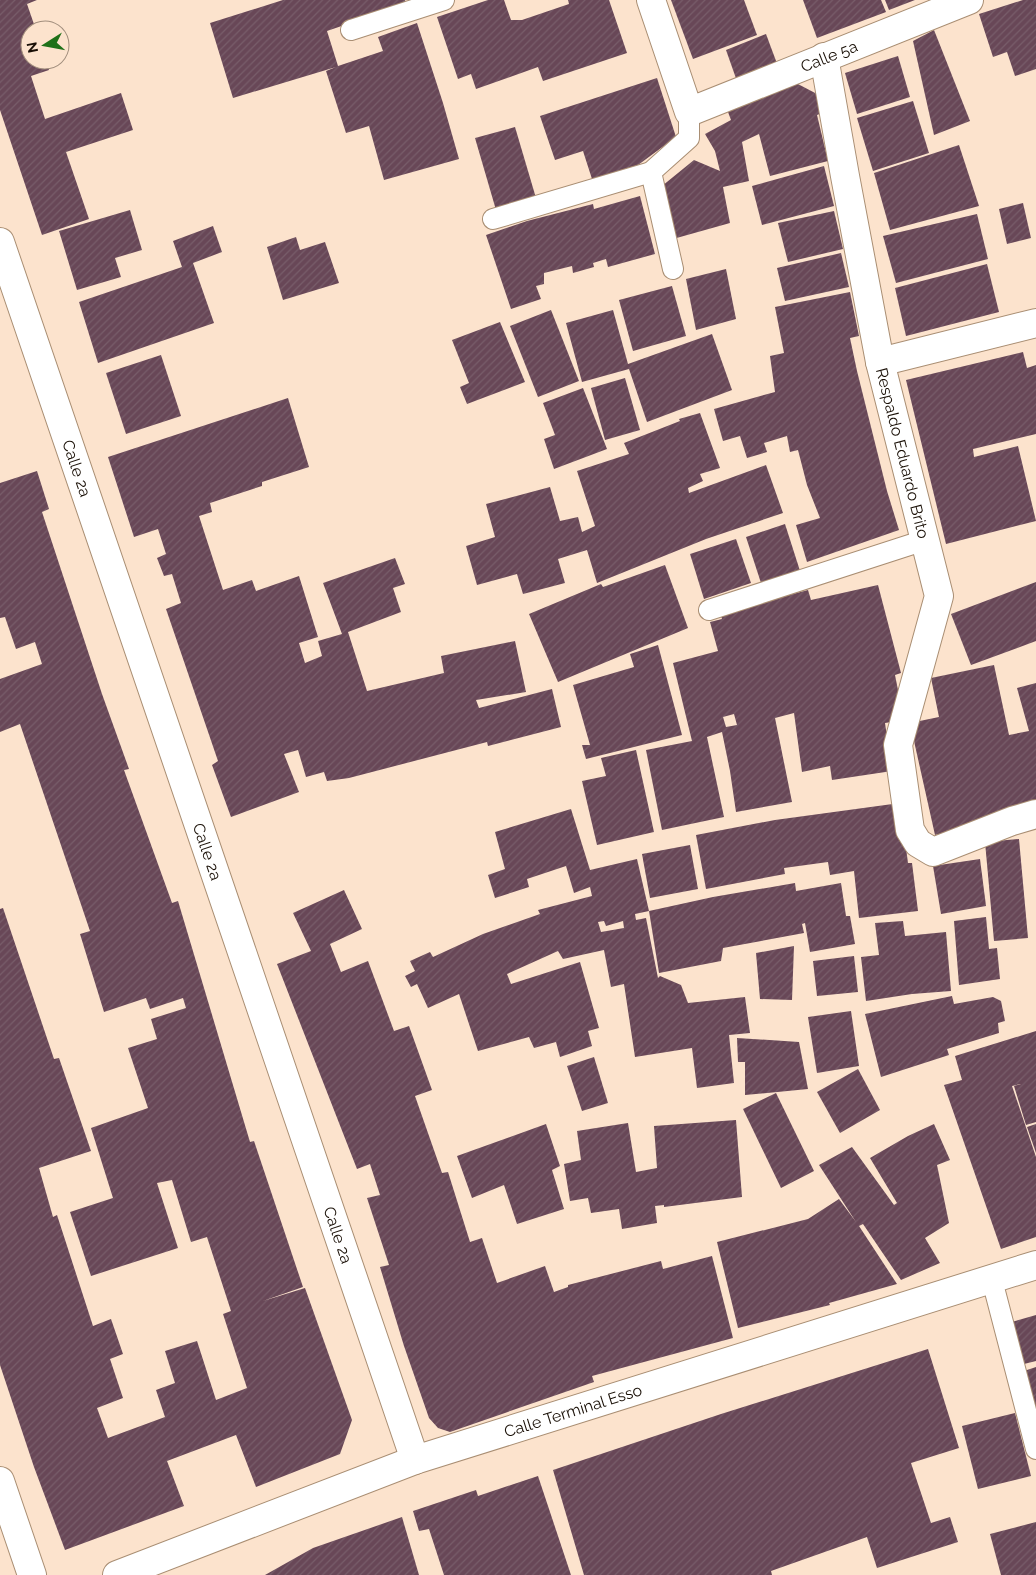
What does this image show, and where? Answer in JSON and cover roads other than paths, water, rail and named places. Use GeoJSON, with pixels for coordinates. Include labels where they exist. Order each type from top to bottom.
{"type":"FeatureCollection","features":[{"type":"Feature","properties":{"kind":"street"},"geometry":{"type":"LineString","coordinates":[[651,0],[689,112]]}},
{"type":"Feature","properties":{"kind":"street","name":"Calle 5a"},"geometry":{"type":"LineString","coordinates":[[689,112],[969,0]]}},
{"type":"Feature","properties":{"kind":"street","name":"Respaldo Eduardo Brito"},"geometry":{"type":"LineString","coordinates":[[824,57],[844,176],[880,362],[940,596],[898,745],[910,830],[918,843],[932,852],[1012,821],[1036,814]]}},
{"type":"Feature","properties":{"kind":"street","name":"Calle 2a"},"geometry":{"type":"LineString","coordinates":[[0,242],[415,1460]]}},
{"type":"Feature","properties":{"kind":"street"},"geometry":{"type":"LineString","coordinates":[[880,362],[1036,322]]}},
{"type":"Feature","properties":{"kind":"street","name":"Calle Terminal Esso"},"geometry":{"type":"LineString","coordinates":[[117,1575],[415,1460],[1036,1265]]}},
{"type":"Feature","properties":{"kind":"street"},"geometry":{"type":"LineString","coordinates":[[0,1481],[32,1575]]}},
{"type":"Feature","properties":{"kind":"lane"},"geometry":{"type":"LineString","coordinates":[[351,30],[444,0]]}},
{"type":"Feature","properties":{"kind":"lane"},"geometry":{"type":"LineString","coordinates":[[493,218],[651,172],[689,138],[689,112]]}},
{"type":"Feature","properties":{"kind":"lane"},"geometry":{"type":"LineString","coordinates":[[651,172],[673,268]]}},
{"type":"Feature","properties":{"kind":"lane"},"geometry":{"type":"LineString","coordinates":[[710,610],[925,540]]}},
{"type":"Feature","properties":{"kind":"lane"},"geometry":{"type":"LineString","coordinates":[[992,1280],[1036,1449]]}}]}
